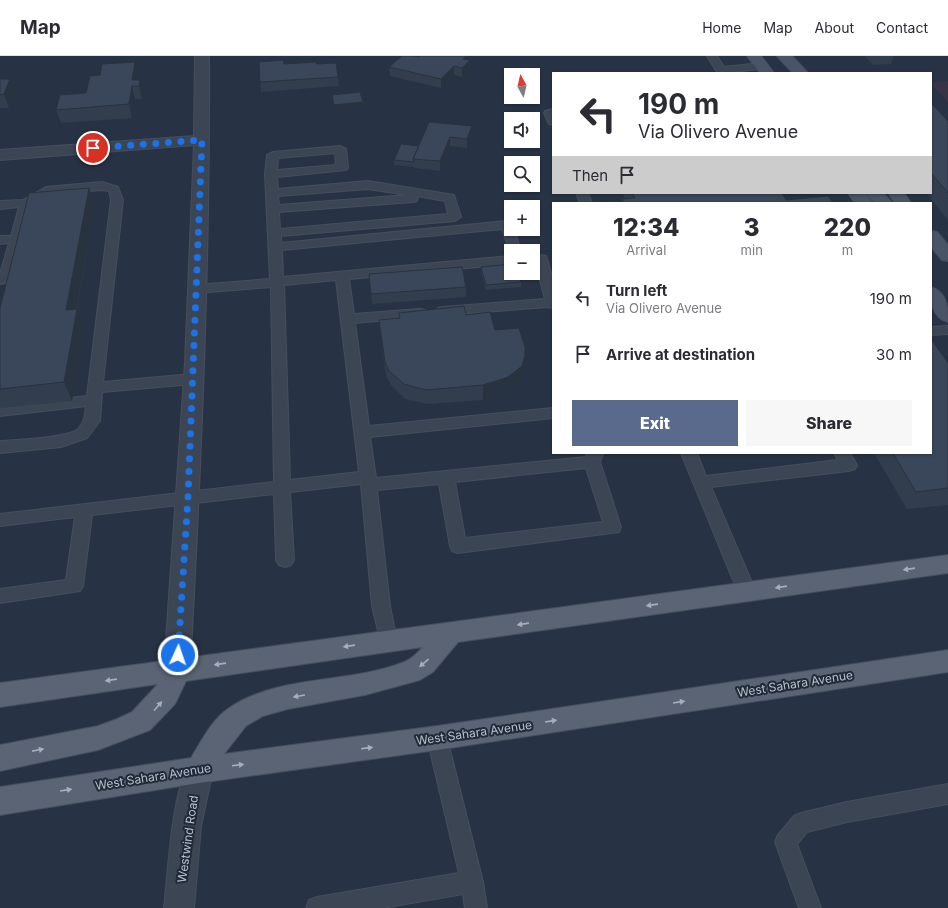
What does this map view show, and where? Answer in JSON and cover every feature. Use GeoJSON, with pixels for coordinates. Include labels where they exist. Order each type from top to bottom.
{"type":"FeatureCollection","features":[{"type":"Feature","properties":{"kind":"main road"},"geometry":{"type":"LineString","coordinates":[[0,695],[948,564]]}},
{"type":"Feature","properties":{"kind":"main road"},"geometry":{"type":"LineString","coordinates":[[199,770],[224,731],[237,717],[256,706],[288,697],[365,684],[412,672],[424,664],[450,634]]}},
{"type":"Feature","properties":{"kind":"main road","name":"West Sahara Avenue"},"geometry":{"type":"LineString","coordinates":[[0,801],[199,770],[437,738],[948,661]]}},
{"type":"Feature","properties":{"kind":"main road"},"geometry":{"type":"LineString","coordinates":[[0,758],[98,738],[141,721],[152,712],[166,696],[177,670]]}},
{"type":"Feature","properties":{"kind":"street"},"geometry":{"type":"LineString","coordinates":[[177,670],[188,497],[193,379],[202,140],[202,56]]}},
{"type":"Feature","properties":{"kind":"street"},"geometry":{"type":"LineString","coordinates":[[784,56],[800,72]]}},
{"type":"Feature","properties":{"kind":"street"},"geometry":{"type":"LineString","coordinates":[[0,155],[202,140]]}},
{"type":"Feature","properties":{"kind":"street"},"geometry":{"type":"LineString","coordinates":[[857,194],[863,202]]}},
{"type":"Feature","properties":{"kind":"street"},"geometry":{"type":"LineString","coordinates":[[875,194],[883,202]]}},
{"type":"Feature","properties":{"kind":"street"},"geometry":{"type":"LineString","coordinates":[[932,237],[948,256]]}},
{"type":"Feature","properties":{"kind":"street"},"geometry":{"type":"LineString","coordinates":[[932,294],[948,316]]}},
{"type":"Feature","properties":{"kind":"street","name":"Westwind Road"},"geometry":{"type":"LineString","coordinates":[[179,908],[187,826],[199,770]]}},
{"type":"Feature","properties":{"kind":"lane"},"geometry":{"type":"LineString","coordinates":[[712,56],[721,70],[761,65]]}},
{"type":"Feature","properties":{"kind":"lane"},"geometry":{"type":"LineString","coordinates":[[552,112],[549,112],[552,120]]}},
{"type":"Feature","properties":{"kind":"lane"},"geometry":{"type":"LineString","coordinates":[[271,174],[342,168],[340,149],[273,155],[271,174],[277,282],[285,560]]}},
{"type":"Feature","properties":{"kind":"lane"},"geometry":{"type":"LineString","coordinates":[[272,192],[368,185],[450,198],[455,217],[274,233]]}},
{"type":"Feature","properties":{"kind":"lane"},"geometry":{"type":"LineString","coordinates":[[0,205],[26,203],[46,191],[102,186],[114,190],[117,200],[92,420],[82,434],[61,441],[0,447]]}},
{"type":"Feature","properties":{"kind":"lane"},"geometry":{"type":"LineString","coordinates":[[273,209],[439,196]]}},
{"type":"Feature","properties":{"kind":"lane"},"geometry":{"type":"LineString","coordinates":[[0,280],[6,276],[26,203]]}},
{"type":"Feature","properties":{"kind":"lane"},"geometry":{"type":"LineString","coordinates":[[275,247],[507,226],[513,244]]}},
{"type":"Feature","properties":{"kind":"lane"},"geometry":{"type":"LineString","coordinates":[[0,240],[16,239]]}},
{"type":"Feature","properties":{"kind":"lane"},"geometry":{"type":"LineString","coordinates":[[540,260],[552,299]]}},
{"type":"Feature","properties":{"kind":"lane"},"geometry":{"type":"LineString","coordinates":[[196,289],[504,261]]}},
{"type":"Feature","properties":{"kind":"lane"},"geometry":{"type":"LineString","coordinates":[[342,276],[382,606],[388,641]]}},
{"type":"Feature","properties":{"kind":"lane"},"geometry":{"type":"LineString","coordinates":[[348,320],[552,303]]}},
{"type":"Feature","properties":{"kind":"lane"},"geometry":{"type":"LineString","coordinates":[[932,331],[948,330]]}},
{"type":"Feature","properties":{"kind":"lane"},"geometry":{"type":"LineString","coordinates":[[0,411],[94,394],[193,379]]}},
{"type":"Feature","properties":{"kind":"lane"},"geometry":{"type":"LineString","coordinates":[[362,432],[552,413]]}},
{"type":"Feature","properties":{"kind":"lane"},"geometry":{"type":"LineString","coordinates":[[690,454],[748,592]]}},
{"type":"Feature","properties":{"kind":"lane"},"geometry":{"type":"LineString","coordinates":[[702,482],[849,465],[843,454]]}},
{"type":"Feature","properties":{"kind":"lane"},"geometry":{"type":"LineString","coordinates":[[0,520],[282,487],[446,477],[593,458],[612,527],[458,546],[446,477]]}},
{"type":"Feature","properties":{"kind":"lane"},"geometry":{"type":"LineString","coordinates":[[0,596],[74,586],[84,510]]}},
{"type":"Feature","properties":{"kind":"lane"},"geometry":{"type":"LineString","coordinates":[[437,738],[472,882],[476,908]]}},
{"type":"Feature","properties":{"kind":"lane"},"geometry":{"type":"LineString","coordinates":[[806,907],[786,842],[801,824],[847,812],[948,794]]}},
{"type":"Feature","properties":{"kind":"lane"},"geometry":{"type":"LineString","coordinates":[[317,908],[472,882]]}},
{"type":"Feature","properties":{"kind":"shaded area"},"geometry":{"type":"Polygon","coordinates":[[[948,81],[948,102],[932,85],[932,82],[948,81]]]}},
{"type":"Feature","properties":{"kind":"building"},"geometry":{"type":"Polygon","coordinates":[[[402,56],[466,56],[463,59],[470,60],[462,68],[454,66],[441,79],[389,67],[402,56]]]}},
{"type":"Feature","properties":{"kind":"building"},"geometry":{"type":"Polygon","coordinates":[[[283,60],[284,64],[316,62],[317,64],[336,63],[338,77],[260,82],[259,62],[283,60]]]}},
{"type":"Feature","properties":{"kind":"building"},"geometry":{"type":"Polygon","coordinates":[[[135,62],[132,80],[140,80],[139,86],[132,86],[129,104],[56,110],[60,95],[86,93],[90,76],[100,75],[102,64],[135,62]]]}},
{"type":"Feature","properties":{"kind":"building"},"geometry":{"type":"Polygon","coordinates":[[[0,79],[10,79],[4,94],[0,95],[0,79]]]}},
{"type":"Feature","properties":{"kind":"building"},"geometry":{"type":"Polygon","coordinates":[[[360,92],[363,102],[334,105],[332,95],[360,92]]]}},
{"type":"Feature","properties":{"kind":"building"},"geometry":{"type":"Polygon","coordinates":[[[932,104],[948,121],[948,193],[932,174],[932,104]]]}},
{"type":"Feature","properties":{"kind":"building"},"geometry":{"type":"Polygon","coordinates":[[[429,122],[472,126],[467,139],[450,137],[440,161],[413,159],[429,122]]]}},
{"type":"Feature","properties":{"kind":"building"},"geometry":{"type":"Polygon","coordinates":[[[401,144],[419,146],[413,159],[414,162],[394,160],[401,144]]]}},
{"type":"Feature","properties":{"kind":"building"},"geometry":{"type":"Polygon","coordinates":[[[89,188],[66,310],[77,309],[64,382],[0,389],[0,308],[29,193],[89,188]]]}},
{"type":"Feature","properties":{"kind":"building"},"geometry":{"type":"Polygon","coordinates":[[[633,194],[783,194],[786,200],[828,196],[832,202],[624,202],[622,199],[635,198],[633,194]]]}},
{"type":"Feature","properties":{"kind":"building"},"geometry":{"type":"Polygon","coordinates":[[[504,265],[504,280],[520,280],[521,282],[486,285],[481,267],[504,265]]]}},
{"type":"Feature","properties":{"kind":"building"},"geometry":{"type":"Polygon","coordinates":[[[462,267],[466,287],[371,294],[369,274],[462,267]]]}},
{"type":"Feature","properties":{"kind":"building"},"geometry":{"type":"Polygon","coordinates":[[[464,306],[466,315],[490,312],[495,330],[519,328],[525,347],[525,355],[522,366],[508,377],[483,385],[426,390],[404,384],[389,371],[385,362],[379,320],[400,318],[399,313],[464,306]]]}},
{"type":"Feature","properties":{"kind":"building"},"geometry":{"type":"Polygon","coordinates":[[[932,340],[948,363],[948,488],[916,492],[894,454],[932,454],[932,340]]]}},
{"type":"Feature","properties":{"kind":"route"},"geometry":{"type":"LineString","coordinates":[[93,148],[202,140],[188,497],[178,655]]}}]}
